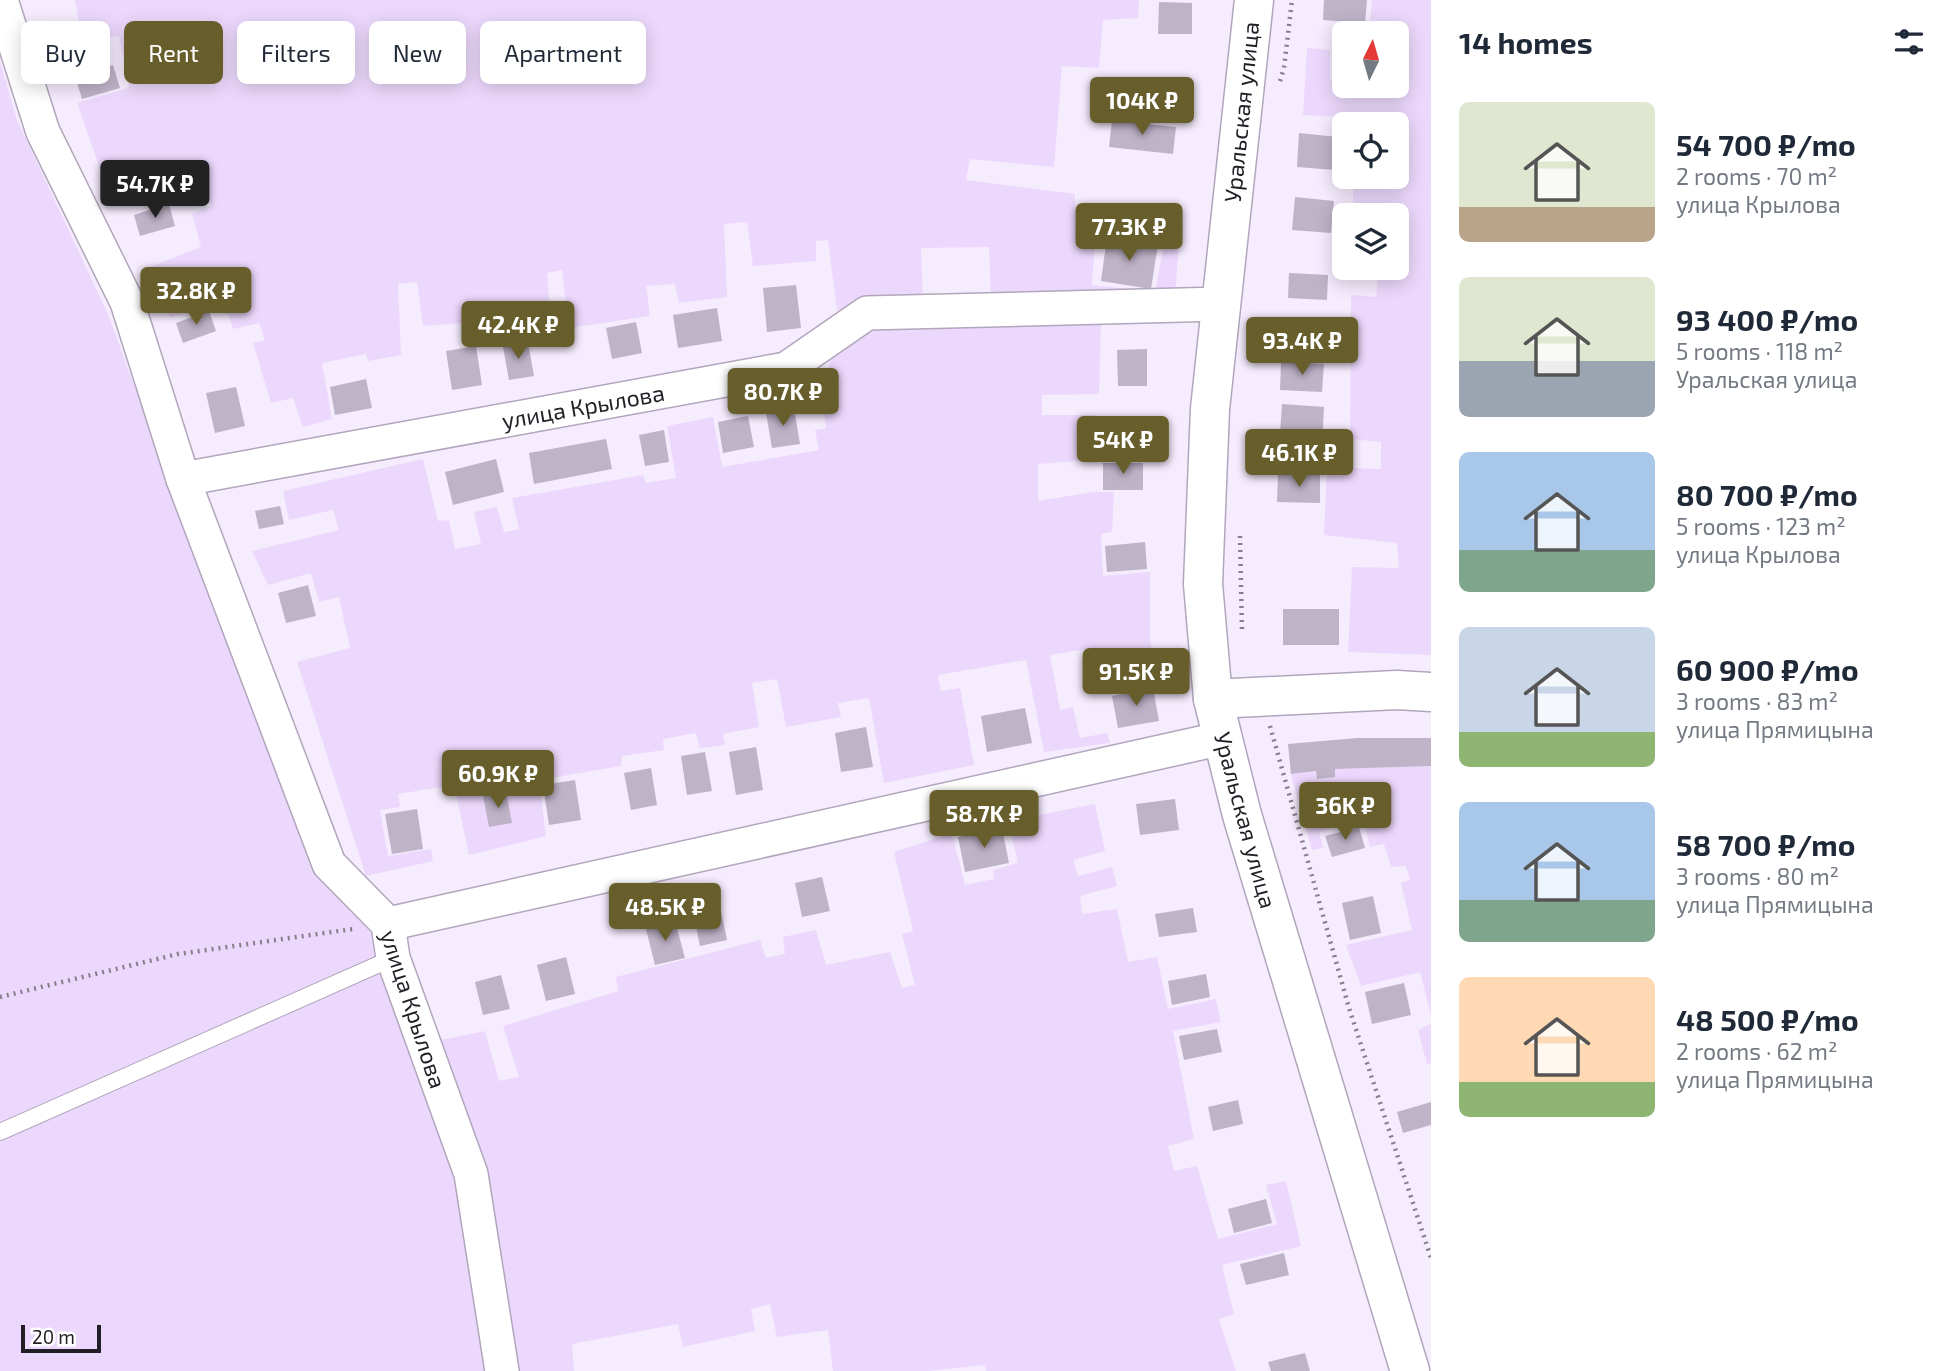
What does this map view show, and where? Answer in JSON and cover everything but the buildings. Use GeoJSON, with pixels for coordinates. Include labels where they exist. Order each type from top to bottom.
{"type":"FeatureCollection","features":[{"type":"Feature","properties":{"kind":"main road","name":"Уральская улица"},"geometry":{"type":"LineString","coordinates":[[1254,0],[1210,409],[1203,584],[1213,699],[1242,815],[1410,1371]]}},
{"type":"Feature","properties":{"kind":"main road"},"geometry":{"type":"LineString","coordinates":[[1213,699],[1397,690],[1431,692]]}},
{"type":"Feature","properties":{"kind":"street","name":"улица Крылова"},"geometry":{"type":"LineString","coordinates":[[1,0],[43,132],[127,302],[183,479],[329,864],[387,924],[393,958],[471,1174],[502,1371]]}},
{"type":"Feature","properties":{"kind":"street","name":"улица Крылова"},"geometry":{"type":"LineString","coordinates":[[183,479],[786,369],[867,313],[1221,304]]}},
{"type":"Feature","properties":{"kind":"street"},"geometry":{"type":"LineString","coordinates":[[387,924],[1223,738]]}},
{"type":"Feature","properties":{"kind":"lane"},"geometry":{"type":"LineString","coordinates":[[0,1132],[393,958]]}},
{"type":"Feature","properties":{"kind":"path"},"geometry":{"type":"LineString","coordinates":[[1278,90],[1284,68],[1292,0]]}},
{"type":"Feature","properties":{"kind":"path"},"geometry":{"type":"LineString","coordinates":[[1240,525],[1243,640]]}},
{"type":"Feature","properties":{"kind":"path"},"geometry":{"type":"LineString","coordinates":[[1262,698],[1349,1008],[1431,1258]]}},
{"type":"Feature","properties":{"kind":"path"},"geometry":{"type":"LineString","coordinates":[[0,997],[178,954],[387,924]]}},
{"type":"Feature","properties":{"kind":"shaded area"},"geometry":{"type":"Polygon","coordinates":[[[75,0],[1139,0],[1138,18],[1103,20],[1099,68],[1062,66],[1054,167],[970,159],[966,180],[1075,194],[1075,227],[1096,229],[1092,285],[1155,292],[1165,239],[1179,242],[1175,299],[991,300],[989,247],[921,248],[923,302],[837,310],[828,240],[816,241],[816,261],[753,266],[747,222],[724,224],[727,297],[679,303],[675,284],[646,286],[650,316],[569,328],[562,270],[547,273],[550,312],[491,319],[487,309],[461,313],[463,323],[423,326],[417,282],[398,284],[401,355],[368,361],[366,354],[322,363],[332,419],[303,427],[293,398],[271,403],[253,343],[265,340],[259,323],[233,329],[224,300],[170,318],[150,267],[201,247],[192,214],[211,206],[199,176],[113,206],[77,103],[129,88],[128,84],[223,84],[223,21],[124,21],[124,62],[119,36],[110,38],[110,21],[79,21],[75,0]]]}},
{"type":"Feature","properties":{"kind":"shaded area"},"geometry":{"type":"Polygon","coordinates":[[[1372,0],[1431,0],[1431,655],[1348,652],[1352,567],[1399,568],[1397,543],[1324,535],[1327,467],[1381,469],[1381,442],[1350,439],[1351,295],[1376,297],[1378,280],[1409,280],[1409,203],[1353,203],[1353,189],[1409,189],[1409,112],[1332,112],[1332,117],[1303,115],[1307,48],[1330,50],[1332,98],[1409,98],[1409,21],[1370,21],[1372,0]]]}},
{"type":"Feature","properties":{"kind":"shaded area"},"geometry":{"type":"Polygon","coordinates":[[[0,62],[17,120],[108,314],[312,871],[377,939],[385,986],[459,1186],[487,1371],[0,1371],[0,62]]]}},
{"type":"Feature","properties":{"kind":"shaded area"},"geometry":{"type":"Polygon","coordinates":[[[1101,322],[1099,394],[1042,395],[1042,415],[1095,415],[1093,460],[1038,464],[1038,501],[1093,492],[1114,492],[1112,532],[1101,534],[1103,576],[1150,572],[1150,636],[1155,670],[1098,677],[1092,648],[1050,655],[1060,710],[1073,707],[1080,738],[1107,733],[1110,743],[1044,752],[1026,660],[938,675],[941,691],[960,688],[974,765],[884,783],[869,698],[838,703],[841,717],[786,727],[777,679],[752,683],[759,727],[723,734],[725,745],[700,748],[696,733],[663,739],[664,750],[622,756],[621,766],[539,780],[546,836],[469,855],[454,785],[398,794],[400,807],[380,810],[388,856],[431,849],[433,861],[366,876],[297,662],[350,648],[339,597],[319,602],[311,573],[268,585],[252,551],[339,530],[333,510],[289,520],[283,491],[423,459],[438,521],[449,520],[455,549],[481,544],[474,512],[497,507],[504,532],[519,529],[512,498],[643,475],[646,483],[676,478],[667,426],[713,417],[722,467],[819,450],[815,430],[826,428],[822,401],[834,397],[827,354],[867,328],[1101,322]]]}},
{"type":"Feature","properties":{"kind":"shaded area"},"geometry":{"type":"Polygon","coordinates":[[[1431,766],[1431,1015],[1420,972],[1361,986],[1346,945],[1412,930],[1401,883],[1410,880],[1406,866],[1391,867],[1384,844],[1370,847],[1364,821],[1319,832],[1323,848],[1312,850],[1291,774],[1316,771],[1318,779],[1335,777],[1335,769],[1431,766]]]}},
{"type":"Feature","properties":{"kind":"shaded area"},"geometry":{"type":"Polygon","coordinates":[[[1095,804],[1105,851],[1073,860],[1078,876],[1112,867],[1117,886],[1080,896],[1082,914],[1117,909],[1128,962],[1157,957],[1168,1009],[1216,999],[1221,1022],[1173,1031],[1194,1139],[1168,1146],[1174,1171],[1197,1166],[1218,1239],[1277,1224],[1266,1185],[1286,1181],[1301,1246],[1222,1265],[1234,1314],[1219,1319],[1236,1371],[986,1371],[985,1365],[928,1371],[833,1371],[828,1330],[777,1337],[770,1304],[751,1309],[755,1331],[683,1347],[678,1324],[572,1344],[574,1371],[514,1371],[474,1139],[441,1040],[485,1031],[499,1081],[519,1077],[503,1026],[618,991],[616,977],[760,940],[766,958],[785,954],[783,937],[816,930],[826,965],[890,952],[902,988],[915,985],[902,934],[913,931],[894,852],[952,833],[965,885],[994,879],[993,870],[1018,863],[1008,821],[1095,804]]]}},
{"type":"Feature","properties":{"kind":"shaded area"},"geometry":{"type":"Polygon","coordinates":[[[1431,1024],[1431,1063],[1427,1064],[1418,1030],[1431,1024]]]}}]}
